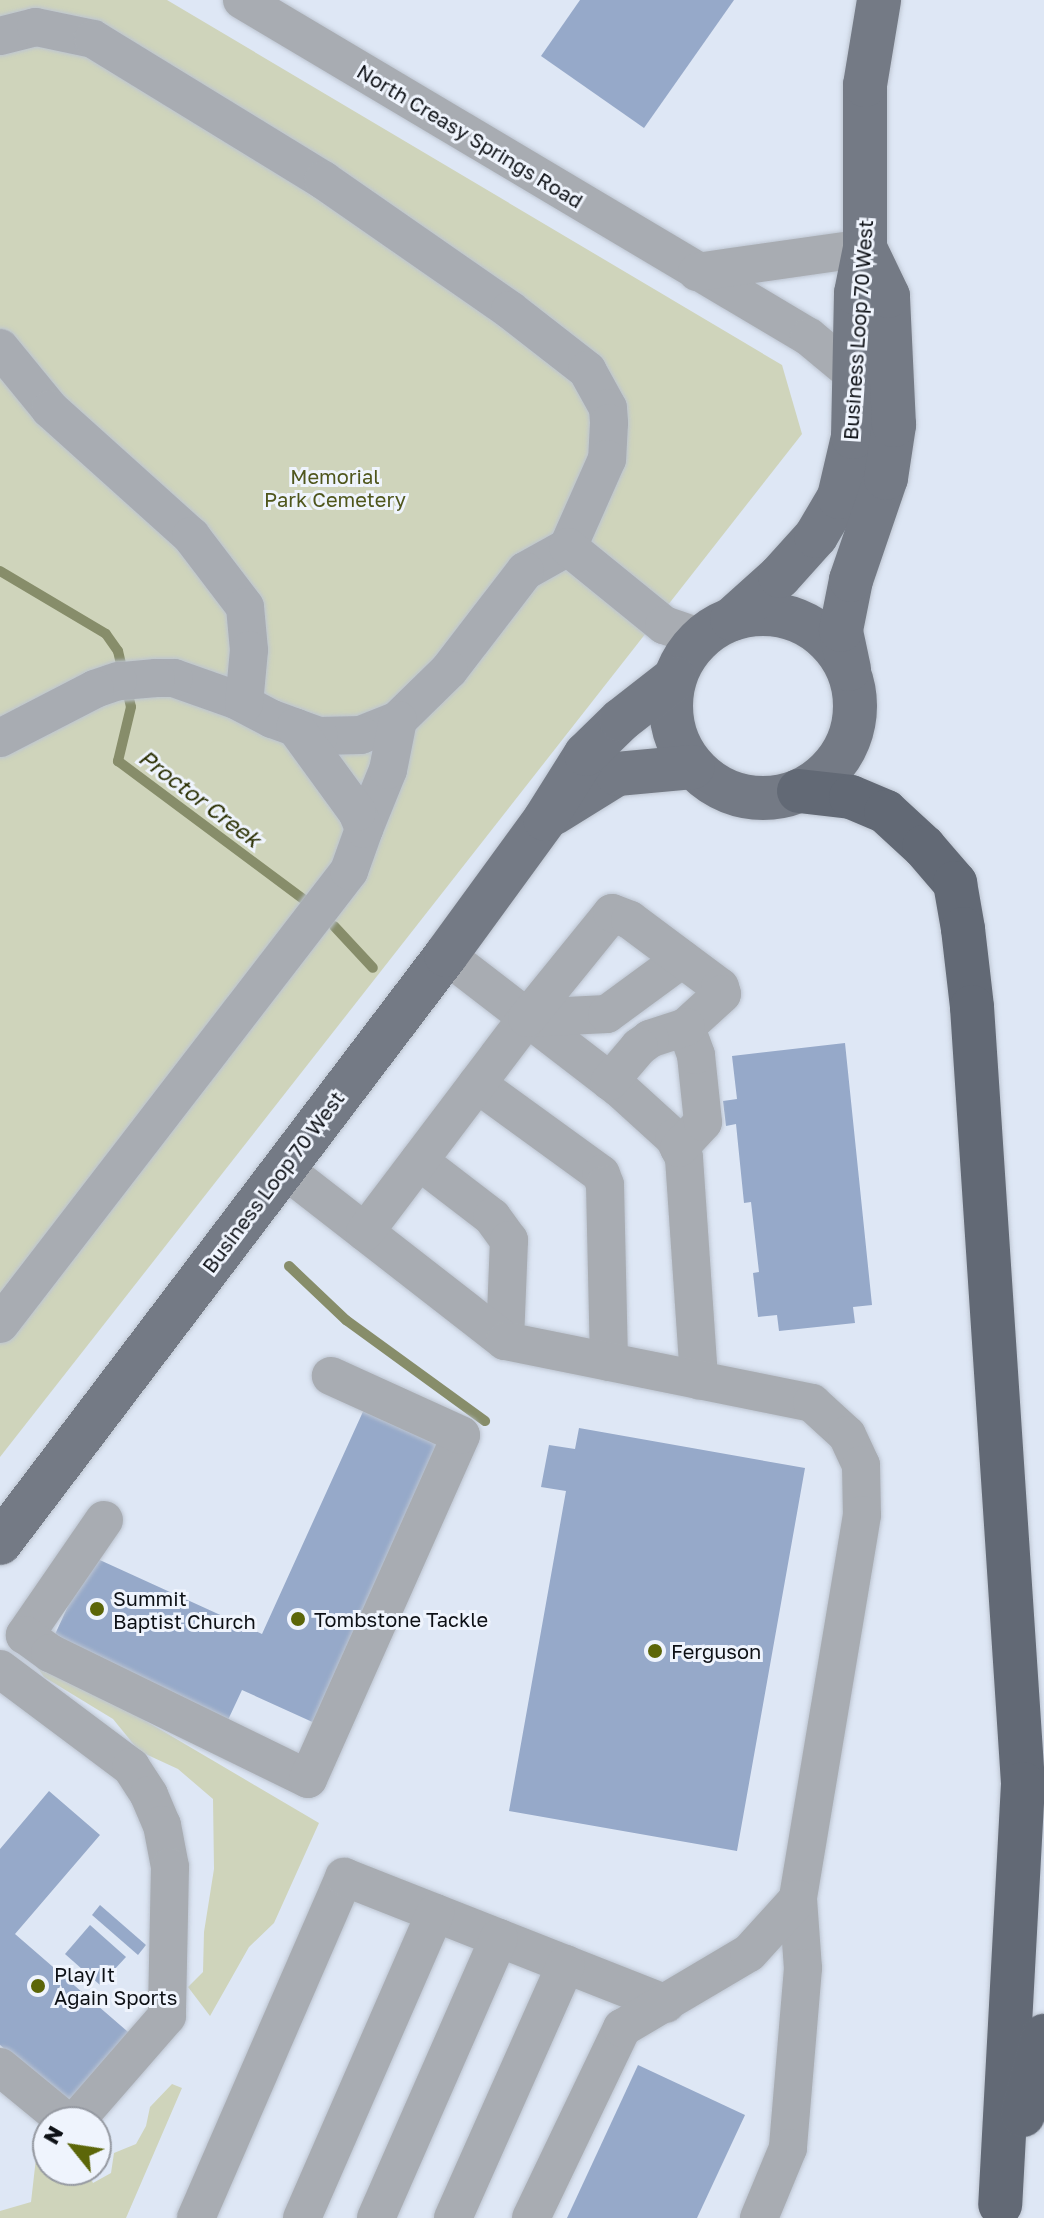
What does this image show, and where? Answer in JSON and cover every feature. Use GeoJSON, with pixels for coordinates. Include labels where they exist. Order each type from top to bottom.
{"type":"FeatureCollection","features":[{"type":"Feature","properties":{"kind":"highway"},"geometry":{"type":"LineString","coordinates":[[799,791],[851,797],[886,812],[924,847],[955,883],[963,929],[972,1007],[1023,1784],[998,2211]]}},
{"type":"Feature","properties":{"kind":"highway"},"geometry":{"type":"LineString","coordinates":[[998,2211],[1044,2036]]}},
{"type":"Feature","properties":{"kind":"main road","name":"Business Loop 70 West"},"geometry":{"type":"LineString","coordinates":[[716,628],[780,576],[816,536],[839,497],[853,437],[856,293],[865,248],[865,85],[879,0]]}},
{"type":"Feature","properties":{"kind":"main road"},"geometry":{"type":"LineString","coordinates":[[849,669],[834,645],[812,627],[787,616],[759,613],[716,628],[675,678],[671,701],[673,725],[680,747],[693,767],[715,786],[742,796],[771,799],[799,791],[824,776],[843,753],[854,726],[855,697],[841,630],[851,580],[886,478],[894,425],[888,296],[865,248]]}},
{"type":"Feature","properties":{"kind":"main road","name":"Business Loop 70 West"},"geometry":{"type":"LineString","coordinates":[[0,1543],[446,955],[545,819],[586,754],[621,720],[675,678]]}},
{"type":"Feature","properties":{"kind":"main road","name":"Business Loop 70 West"},"geometry":{"type":"LineString","coordinates":[[545,819],[617,774],[693,767]]}},
{"type":"Feature","properties":{"kind":"street","name":"North Creasy Springs Road"},"geometry":{"type":"LineString","coordinates":[[242,0],[809,337],[856,376]]}},
{"type":"Feature","properties":{"kind":"street"},"geometry":{"type":"LineString","coordinates":[[0,36],[36,27],[93,39],[323,180],[510,310],[587,370],[608,408],[607,459],[568,547],[525,571],[449,670],[398,720],[361,735],[319,736],[174,678],[156,678],[118,681],[95,689],[0,738]]}},
{"type":"Feature","properties":{"kind":"street"},"geometry":{"type":"LineString","coordinates":[[697,272],[865,248]]}},
{"type":"Feature","properties":{"kind":"street"},"geometry":{"type":"LineString","coordinates":[[0,348],[50,409],[191,536],[245,607],[249,650],[244,704]]}},
{"type":"Feature","properties":{"kind":"street"},"geometry":{"type":"LineString","coordinates":[[568,547],[664,625],[716,628]]}},
{"type":"Feature","properties":{"kind":"street"},"geometry":{"type":"LineString","coordinates":[[0,1324],[349,871],[388,770],[398,720]]}},
{"type":"Feature","properties":{"kind":"street"},"geometry":{"type":"LineString","coordinates":[[295,727],[357,812],[364,829]]}},
{"type":"Feature","properties":{"kind":"street"},"geometry":{"type":"LineString","coordinates":[[365,1232],[527,1018],[612,913],[621,914],[720,987],[722,994],[686,1027],[650,1039],[610,1081]]}},
{"type":"Feature","properties":{"kind":"street"},"geometry":{"type":"LineString","coordinates":[[446,955],[610,1081],[674,1138],[684,1158],[699,1380]]}},
{"type":"Feature","properties":{"kind":"street"},"geometry":{"type":"LineString","coordinates":[[527,1018],[607,1014],[682,959]]}},
{"type":"Feature","properties":{"kind":"street"},"geometry":{"type":"LineString","coordinates":[[679,1148],[703,1122],[696,1055],[686,1027]]}},
{"type":"Feature","properties":{"kind":"street"},"geometry":{"type":"LineString","coordinates":[[477,1084],[601,1174],[605,1185],[609,1362]]}},
{"type":"Feature","properties":{"kind":"street"},"geometry":{"type":"LineString","coordinates":[[419,1161],[492,1217],[509,1240],[505,1341]]}},
{"type":"Feature","properties":{"kind":"street"},"geometry":{"type":"LineString","coordinates":[[284,1169],[505,1341],[812,1403],[847,1435],[861,1465],[862,1515],[798,1899],[803,1968],[788,2148],[759,2218]]}},
{"type":"Feature","properties":{"kind":"street"},"geometry":{"type":"LineString","coordinates":[[104,1520],[25,1635],[50,1653],[308,1779],[461,1435],[331,1376]]}},
{"type":"Feature","properties":{"kind":"street"},"geometry":{"type":"LineString","coordinates":[[0,1669],[131,1767],[149,1795],[162,1825],[170,1867],[167,2016],[89,2106]]}},
{"type":"Feature","properties":{"kind":"street"},"geometry":{"type":"LineString","coordinates":[[196,2218],[344,1877],[666,2004]]}},
{"type":"Feature","properties":{"kind":"street"},"geometry":{"type":"LineString","coordinates":[[531,2218],[622,2028],[749,1953],[798,1899]]}},
{"type":"Feature","properties":{"kind":"street"},"geometry":{"type":"LineString","coordinates":[[302,2218],[435,1913]]}},
{"type":"Feature","properties":{"kind":"street"},"geometry":{"type":"LineString","coordinates":[[376,2218],[499,1938]]}},
{"type":"Feature","properties":{"kind":"street"},"geometry":{"type":"LineString","coordinates":[[453,2218],[566,1964]]}},
{"type":"Feature","properties":{"kind":"street"},"geometry":{"type":"LineString","coordinates":[[0,2067],[48,2106]]}},
{"type":"Feature","properties":{"kind":"green space","name":"Memorial Park Cemetery"},"geometry":{"type":"Polygon","coordinates":[[[0,0],[167,0],[782,365],[802,434],[0,1457],[0,0]]]}},
{"type":"Feature","properties":{"kind":"green space"},"geometry":{"type":"Polygon","coordinates":[[[49,1664],[319,1823],[274,1923],[249,1947],[210,2016],[188,1987],[203,1972],[204,1932],[214,1869],[213,1799],[178,1769],[139,1751],[113,1719],[44,1677],[37,1667],[49,1664]]]}},
{"type":"Feature","properties":{"kind":"green space"},"geometry":{"type":"Polygon","coordinates":[[[172,2084],[182,2088],[126,2218],[0,2218],[0,2211],[31,2202],[33,2186],[112,2186],[114,2153],[136,2144],[146,2126],[150,2107],[172,2084]]]}},
{"type":"Feature","properties":{"kind":"building"},"geometry":{"type":"Polygon","coordinates":[[[580,0],[734,0],[644,128],[541,56],[580,0]]]}},
{"type":"Feature","properties":{"kind":"building"},"geometry":{"type":"Polygon","coordinates":[[[845,1043],[872,1305],[853,1307],[855,1323],[779,1331],[777,1315],[758,1317],[753,1273],[759,1272],[751,1202],[744,1203],[736,1124],[726,1126],[723,1101],[737,1099],[732,1056],[845,1043]]]}},
{"type":"Feature","properties":{"kind":"building"},"geometry":{"type":"Polygon","coordinates":[[[366,1405],[447,1442],[319,1725],[242,1690],[227,1722],[51,1643],[91,1556],[262,1634],[366,1405]]]}},
{"type":"Feature","properties":{"kind":"building","name":"Ferguson"},"geometry":{"type":"Polygon","coordinates":[[[579,1428],[805,1468],[737,1851],[509,1811],[566,1491],[541,1487],[549,1445],[575,1449],[579,1428]]]}},
{"type":"Feature","properties":{"kind":"building","name":"Play It Again Sports"},"geometry":{"type":"Polygon","coordinates":[[[49,1791],[100,1835],[15,1934],[135,2038],[78,2106],[71,2106],[0,2045],[0,1849],[49,1791]]]}},
{"type":"Feature","properties":{"kind":"building"},"geometry":{"type":"Polygon","coordinates":[[[100,1905],[146,1945],[138,1955],[92,1915],[100,1905]]]}},
{"type":"Feature","properties":{"kind":"building"},"geometry":{"type":"Polygon","coordinates":[[[90,1925],[126,1957],[100,1985],[65,1954],[90,1925]]]}},
{"type":"Feature","properties":{"kind":"building"},"geometry":{"type":"Polygon","coordinates":[[[638,2065],[745,2115],[697,2218],[567,2218],[638,2065]]]}},
{"type":"Feature","properties":{"kind":"waterway","name":"Proctor Creek"},"geometry":{"type":"LineString","coordinates":[[0,571],[106,634],[118,651],[131,707],[118,761],[311,905]]}},
{"type":"Feature","properties":{"kind":"waterway","name":"Proctor Creek"},"geometry":{"type":"LineString","coordinates":[[334,926],[373,968]]}},
{"type":"Feature","properties":{"kind":"waterway","name":"Proctor Creek"},"geometry":{"type":"LineString","coordinates":[[289,1266],[346,1320],[485,1421]]}},
{"type":"Feature","properties":{"kind":"place","name":"Summit Baptist Church"},"geometry":{"type":"Point","coordinates":[97,1609]}},
{"type":"Feature","properties":{"kind":"place","name":"Tombstone Tackle"},"geometry":{"type":"Point","coordinates":[298,1619]}},
{"type":"Feature","properties":{"kind":"place","name":"Ferguson"},"geometry":{"type":"Point","coordinates":[655,1651]}},
{"type":"Feature","properties":{"kind":"place","name":"Play It Again Sports"},"geometry":{"type":"Point","coordinates":[38,1986]}}]}
